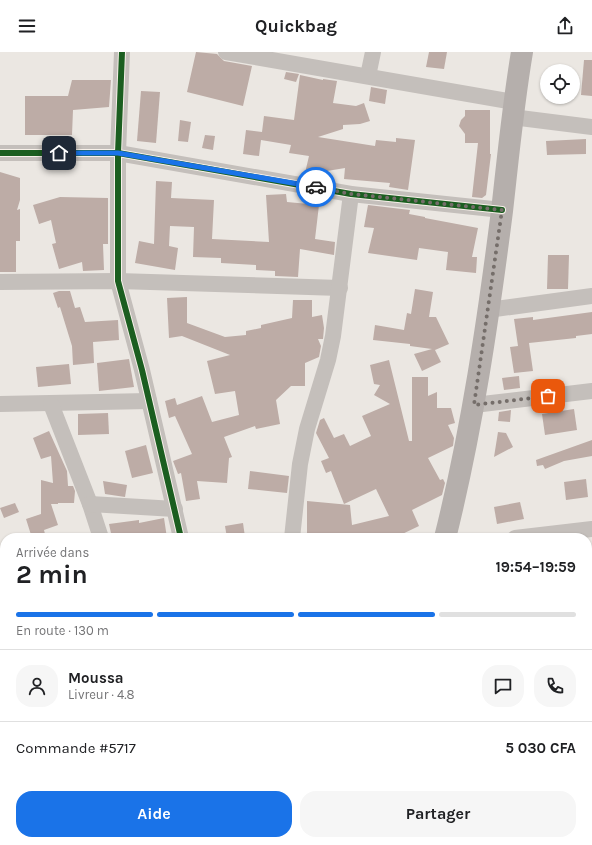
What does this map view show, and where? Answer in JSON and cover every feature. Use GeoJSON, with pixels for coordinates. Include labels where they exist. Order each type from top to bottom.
{"type":"FeatureCollection","features":[{"type":"Feature","properties":{"kind":"street"},"geometry":{"type":"LineString","coordinates":[[122,52],[118,153],[118,281],[149,401],[180,533]]}},
{"type":"Feature","properties":{"kind":"street"},"geometry":{"type":"LineString","coordinates":[[226,52],[368,76],[592,127]]}},
{"type":"Feature","properties":{"kind":"street"},"geometry":{"type":"LineString","coordinates":[[368,76],[372,52]]}},
{"type":"Feature","properties":{"kind":"street"},"geometry":{"type":"LineString","coordinates":[[447,533],[460,480],[474,405],[502,210],[513,110],[522,52]]}},
{"type":"Feature","properties":{"kind":"street"},"geometry":{"type":"LineString","coordinates":[[0,153],[118,153],[351,194],[502,210]]}},
{"type":"Feature","properties":{"kind":"street"},"geometry":{"type":"LineString","coordinates":[[293,533],[300,464],[307,429],[331,346],[340,288],[351,194]]}},
{"type":"Feature","properties":{"kind":"street"},"geometry":{"type":"LineString","coordinates":[[0,282],[118,281],[340,288]]}},
{"type":"Feature","properties":{"kind":"street"},"geometry":{"type":"LineString","coordinates":[[488,310],[592,296]]}},
{"type":"Feature","properties":{"kind":"street"},"geometry":{"type":"LineString","coordinates":[[474,405],[592,390]]}},
{"type":"Feature","properties":{"kind":"street"},"geometry":{"type":"LineString","coordinates":[[0,404],[149,401]]}},
{"type":"Feature","properties":{"kind":"street"},"geometry":{"type":"LineString","coordinates":[[51,404],[90,504],[99,533]]}},
{"type":"Feature","properties":{"kind":"street"},"geometry":{"type":"LineString","coordinates":[[90,504],[175,509]]}},
{"type":"Feature","properties":{"kind":"street"},"geometry":{"type":"LineString","coordinates":[[563,533],[592,530]]}},
{"type":"Feature","properties":{"kind":"street"},"geometry":{"type":"LineString","coordinates":[[217,845],[233,845]]}},
{"type":"Feature","properties":{"kind":"building"},"geometry":{"type":"Polygon","coordinates":[[[196,52],[217,54],[224,61],[252,66],[243,106],[187,92],[196,52]]]}},
{"type":"Feature","properties":{"kind":"building"},"geometry":{"type":"Polygon","coordinates":[[[429,52],[447,52],[444,69],[426,67],[429,52]]]}},
{"type":"Feature","properties":{"kind":"building"},"geometry":{"type":"Polygon","coordinates":[[[584,60],[592,60],[592,96],[581,95],[584,60]]]}},
{"type":"Feature","properties":{"kind":"building"},"geometry":{"type":"Polygon","coordinates":[[[286,72],[299,74],[296,82],[284,79],[286,72]]]}},
{"type":"Feature","properties":{"kind":"building"},"geometry":{"type":"Polygon","coordinates":[[[300,75],[323,80],[337,81],[333,103],[356,106],[364,103],[370,121],[360,124],[343,125],[343,129],[318,137],[375,146],[376,140],[396,142],[396,138],[415,140],[408,190],[389,187],[390,183],[344,179],[345,168],[321,172],[320,176],[305,173],[309,156],[289,153],[291,145],[261,140],[259,156],[243,154],[246,130],[262,132],[264,116],[294,120],[300,75]]]}},
{"type":"Feature","properties":{"kind":"building"},"geometry":{"type":"Polygon","coordinates":[[[72,80],[111,80],[109,107],[73,110],[72,135],[25,135],[25,96],[68,96],[72,80]]]}},
{"type":"Feature","properties":{"kind":"building"},"geometry":{"type":"Polygon","coordinates":[[[371,87],[387,90],[385,104],[369,101],[371,87]]]}},
{"type":"Feature","properties":{"kind":"building"},"geometry":{"type":"Polygon","coordinates":[[[141,91],[160,92],[156,143],[137,141],[141,91]]]}},
{"type":"Feature","properties":{"kind":"building"},"geometry":{"type":"Polygon","coordinates":[[[465,110],[490,110],[491,154],[486,195],[482,198],[472,197],[478,143],[465,143],[465,134],[459,126],[461,120],[465,116],[465,110]]]}},
{"type":"Feature","properties":{"kind":"building"},"geometry":{"type":"Polygon","coordinates":[[[180,120],[191,122],[188,142],[178,141],[180,120]]]}},
{"type":"Feature","properties":{"kind":"building"},"geometry":{"type":"Polygon","coordinates":[[[205,135],[215,136],[213,150],[202,148],[205,135]]]}},
{"type":"Feature","properties":{"kind":"building"},"geometry":{"type":"Polygon","coordinates":[[[586,139],[586,154],[547,155],[546,141],[586,139]]]}},
{"type":"Feature","properties":{"kind":"building"},"geometry":{"type":"Polygon","coordinates":[[[0,172],[20,178],[20,200],[17,210],[20,209],[20,241],[16,241],[16,272],[0,272],[0,172]]]}},
{"type":"Feature","properties":{"kind":"building"},"geometry":{"type":"Polygon","coordinates":[[[156,181],[172,182],[171,198],[214,200],[212,239],[269,242],[266,195],[286,194],[287,202],[319,205],[315,239],[335,242],[334,255],[300,249],[298,277],[275,276],[275,271],[256,270],[256,265],[221,263],[221,258],[193,257],[194,227],[170,226],[169,246],[178,248],[175,270],[135,263],[139,241],[154,244],[156,181]]]}},
{"type":"Feature","properties":{"kind":"building"},"geometry":{"type":"Polygon","coordinates":[[[60,197],[108,198],[108,244],[103,244],[104,270],[83,271],[82,262],[59,269],[52,244],[56,243],[51,220],[39,224],[33,205],[60,197]]]}},
{"type":"Feature","properties":{"kind":"building"},"geometry":{"type":"Polygon","coordinates":[[[368,205],[410,210],[409,214],[478,228],[472,257],[477,257],[476,273],[446,270],[448,252],[419,248],[417,260],[368,253],[374,228],[364,227],[368,205]]]}},
{"type":"Feature","properties":{"kind":"building"},"geometry":{"type":"Polygon","coordinates":[[[548,255],[569,255],[568,289],[547,289],[548,255]]]}},
{"type":"Feature","properties":{"kind":"building"},"geometry":{"type":"Polygon","coordinates":[[[415,289],[433,292],[429,317],[436,317],[449,344],[435,350],[441,362],[422,371],[414,354],[432,349],[410,346],[410,344],[373,340],[375,325],[404,330],[407,313],[411,314],[415,289]]]}},
{"type":"Feature","properties":{"kind":"building"},"geometry":{"type":"Polygon","coordinates":[[[59,291],[70,291],[75,308],[80,307],[85,322],[118,320],[119,340],[93,342],[94,363],[73,365],[72,346],[60,307],[58,308],[53,293],[59,291]]]}},
{"type":"Feature","properties":{"kind":"building"},"geometry":{"type":"Polygon","coordinates":[[[187,297],[187,323],[225,337],[246,335],[246,331],[261,328],[261,325],[292,318],[293,300],[312,300],[312,317],[322,315],[324,328],[323,339],[318,339],[321,346],[319,357],[305,363],[305,386],[291,386],[276,400],[280,424],[256,429],[255,426],[224,437],[232,457],[229,458],[227,483],[197,481],[200,499],[186,501],[181,473],[178,474],[173,461],[192,454],[175,416],[169,418],[165,401],[175,398],[177,405],[202,396],[212,422],[239,415],[235,391],[215,394],[207,361],[230,355],[182,336],[169,338],[167,298],[187,297]]]}},
{"type":"Feature","properties":{"kind":"building"},"geometry":{"type":"Polygon","coordinates":[[[592,312],[592,334],[576,336],[576,338],[529,343],[533,371],[514,373],[510,347],[518,346],[514,319],[533,317],[533,320],[592,312]]]}},
{"type":"Feature","properties":{"kind":"building"},"geometry":{"type":"Polygon","coordinates":[[[129,359],[134,387],[99,391],[97,363],[129,359]]]}},
{"type":"Feature","properties":{"kind":"building"},"geometry":{"type":"Polygon","coordinates":[[[389,360],[409,441],[412,441],[412,377],[428,377],[428,396],[437,392],[437,408],[451,408],[455,423],[448,425],[454,438],[453,446],[428,458],[440,480],[443,479],[445,483],[442,495],[412,510],[419,526],[404,533],[307,533],[307,501],[350,505],[352,525],[389,516],[376,489],[344,504],[331,471],[326,473],[321,461],[329,458],[316,433],[320,420],[324,418],[334,438],[344,434],[350,446],[371,436],[362,416],[390,404],[374,395],[380,385],[374,384],[370,365],[389,360]]]}},
{"type":"Feature","properties":{"kind":"building"},"geometry":{"type":"Polygon","coordinates":[[[69,364],[71,384],[38,387],[36,367],[69,364]]]}},
{"type":"Feature","properties":{"kind":"building"},"geometry":{"type":"Polygon","coordinates":[[[519,376],[520,388],[504,390],[502,378],[519,376]]]}},
{"type":"Feature","properties":{"kind":"building"},"geometry":{"type":"Polygon","coordinates":[[[574,409],[577,430],[545,435],[542,414],[574,409]]]}},
{"type":"Feature","properties":{"kind":"building"},"geometry":{"type":"Polygon","coordinates":[[[511,410],[510,422],[498,421],[499,412],[511,410]]]}},
{"type":"Feature","properties":{"kind":"building"},"geometry":{"type":"Polygon","coordinates":[[[108,413],[109,434],[78,435],[78,414],[108,413]]]}},
{"type":"Feature","properties":{"kind":"building"},"geometry":{"type":"Polygon","coordinates":[[[49,431],[67,471],[68,486],[73,486],[75,491],[74,503],[51,504],[58,525],[44,530],[45,533],[30,533],[26,519],[41,514],[41,480],[53,483],[51,456],[41,459],[33,438],[49,431]]]}},
{"type":"Feature","properties":{"kind":"building"},"geometry":{"type":"Polygon","coordinates":[[[498,432],[506,433],[513,447],[494,457],[498,432]]]}},
{"type":"Feature","properties":{"kind":"building"},"geometry":{"type":"Polygon","coordinates":[[[592,440],[592,456],[564,461],[545,469],[543,465],[537,466],[536,460],[592,440]]]}},
{"type":"Feature","properties":{"kind":"building"},"geometry":{"type":"Polygon","coordinates":[[[146,445],[153,473],[132,478],[125,451],[146,445]]]}},
{"type":"Feature","properties":{"kind":"building"},"geometry":{"type":"Polygon","coordinates":[[[250,471],[289,476],[287,493],[248,489],[250,471]]]}},
{"type":"Feature","properties":{"kind":"building"},"geometry":{"type":"Polygon","coordinates":[[[586,479],[588,497],[566,500],[564,482],[586,479]]]}},
{"type":"Feature","properties":{"kind":"building"},"geometry":{"type":"Polygon","coordinates":[[[103,481],[127,485],[125,497],[105,494],[103,481]]]}},
{"type":"Feature","properties":{"kind":"building"},"geometry":{"type":"Polygon","coordinates":[[[520,502],[524,519],[497,524],[494,507],[520,502]]]}},
{"type":"Feature","properties":{"kind":"building"},"geometry":{"type":"Polygon","coordinates":[[[15,503],[19,512],[4,518],[0,508],[15,503]]]}},
{"type":"Feature","properties":{"kind":"building"},"geometry":{"type":"Polygon","coordinates":[[[164,518],[166,533],[111,533],[109,524],[139,520],[139,523],[164,518]]]}},
{"type":"Feature","properties":{"kind":"building"},"geometry":{"type":"Polygon","coordinates":[[[243,523],[244,533],[226,533],[225,526],[243,523]]]}},
{"type":"Feature","properties":{"kind":"cycle path"},"geometry":{"type":"LineString","coordinates":[[122,52],[118,153],[118,281],[142,370],[180,533]]}},
{"type":"Feature","properties":{"kind":"cycle path"},"geometry":{"type":"LineString","coordinates":[[0,153],[118,153],[351,194],[502,210]]}},
{"type":"Feature","properties":{"kind":"way so far"},"geometry":{"type":"LineString","coordinates":[[316,187],[351,194],[502,210],[474,405],[548,396]]}},
{"type":"Feature","properties":{"kind":"route"},"geometry":{"type":"LineString","coordinates":[[59,153],[118,153],[316,187]]}}]}
